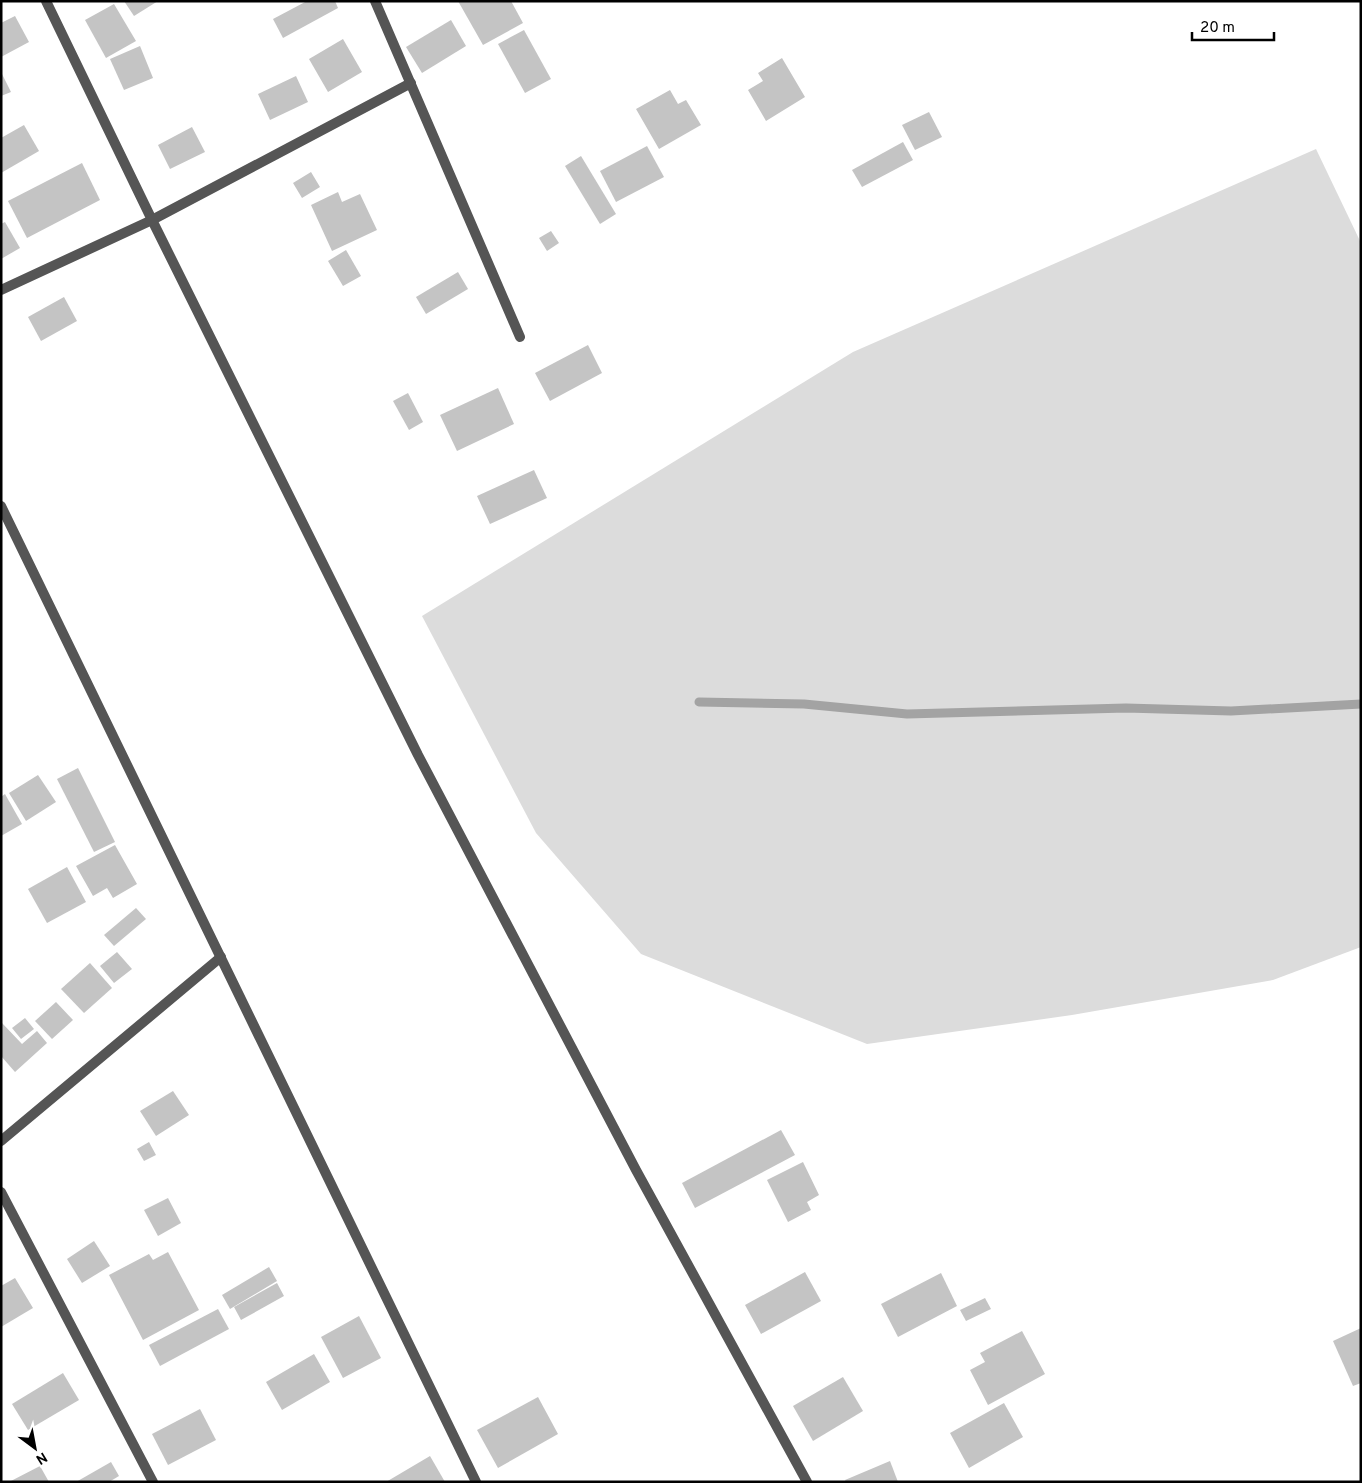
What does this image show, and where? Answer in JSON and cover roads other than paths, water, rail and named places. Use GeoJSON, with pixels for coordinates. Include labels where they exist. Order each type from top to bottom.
{"type":"FeatureCollection","features":[{"type":"Feature","properties":{"kind":"street"},"geometry":{"type":"LineString","coordinates":[[46,1],[152,220],[418,756],[636,1170],[807,1482]]}},
{"type":"Feature","properties":{"kind":"street"},"geometry":{"type":"LineString","coordinates":[[375,1],[520,337]]}},
{"type":"Feature","properties":{"kind":"street"},"geometry":{"type":"LineString","coordinates":[[1,290],[152,220],[411,84]]}},
{"type":"Feature","properties":{"kind":"street"},"geometry":{"type":"LineString","coordinates":[[1,506],[476,1482]]}},
{"type":"Feature","properties":{"kind":"street"},"geometry":{"type":"LineString","coordinates":[[1,1141],[221,956]]}},
{"type":"Feature","properties":{"kind":"street"},"geometry":{"type":"LineString","coordinates":[[1,1192],[153,1482]]}},
{"type":"Feature","properties":{"kind":"waterway"},"geometry":{"type":"LineString","coordinates":[[699,702],[804,704],[907,714],[1126,708],[1231,711],[1361,704]]}}]}
